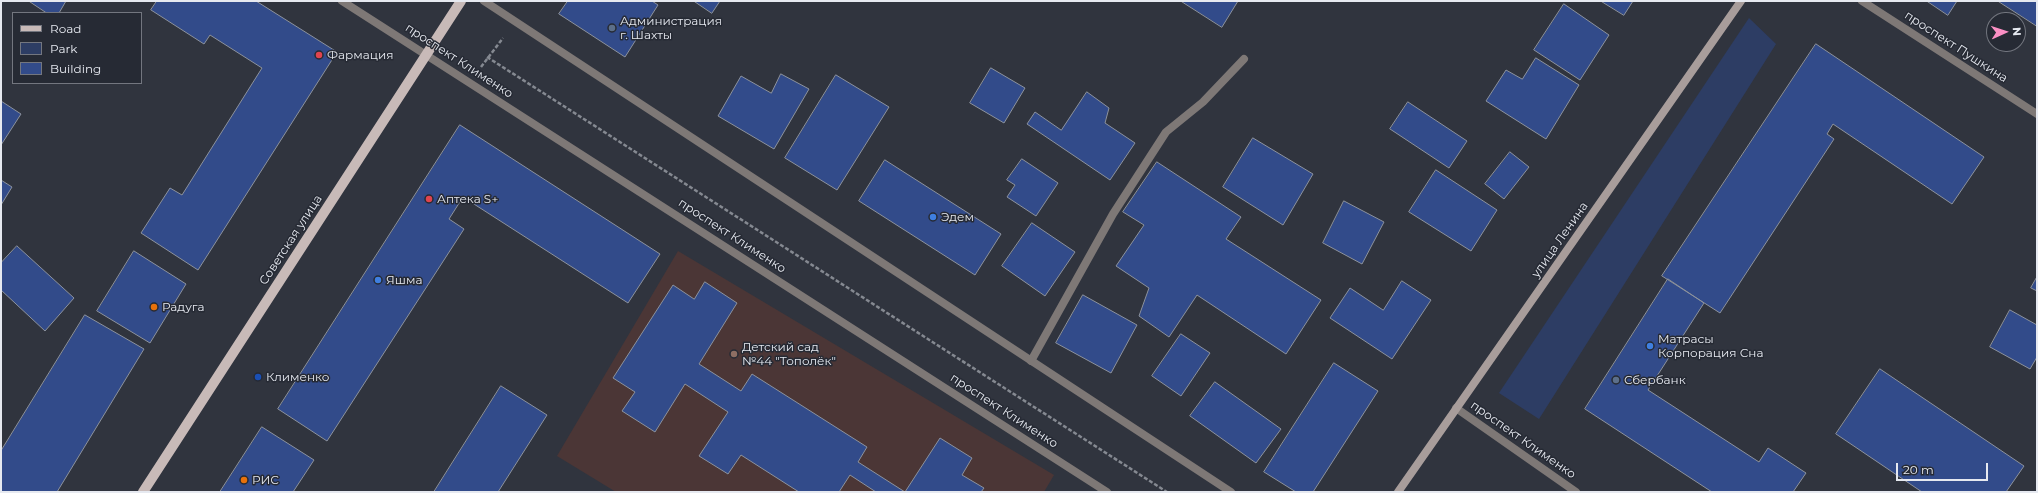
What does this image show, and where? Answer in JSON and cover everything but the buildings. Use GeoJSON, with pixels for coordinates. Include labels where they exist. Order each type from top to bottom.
{"type":"FeatureCollection","features":[{"type":"Feature","properties":{"kind":"main road","name":"Советская улица"},"geometry":{"type":"LineString","coordinates":[[143,492],[461,1]]}},
{"type":"Feature","properties":{"kind":"main road","name":"улица Ленина"},"geometry":{"type":"LineString","coordinates":[[1398,492],[1741,1]]}},
{"type":"Feature","properties":{"kind":"street","name":"проспект Клименко"},"geometry":{"type":"LineString","coordinates":[[342,1],[427,54],[1107,492]]}},
{"type":"Feature","properties":{"kind":"street"},"geometry":{"type":"LineString","coordinates":[[484,1],[1231,492]]}},
{"type":"Feature","properties":{"kind":"street","name":"проспект Пушкина"},"geometry":{"type":"LineString","coordinates":[[1862,1],[2037,114]]}},
{"type":"Feature","properties":{"kind":"street"},"geometry":{"type":"LineString","coordinates":[[1031,361],[1113,214],[1166,132],[1203,102],[1244,59]]}},
{"type":"Feature","properties":{"kind":"street","name":"проспект Клименко"},"geometry":{"type":"LineString","coordinates":[[1456,408],[1576,492]]}},
{"type":"Feature","properties":{"kind":"path"},"geometry":{"type":"LineString","coordinates":[[471,83],[487,57],[517,23]]}},
{"type":"Feature","properties":{"kind":"path"},"geometry":{"type":"LineString","coordinates":[[487,57],[1167,492]]}},
{"type":"Feature","properties":{"kind":"shaded area","name":"Детский сад №44 \"Тополёк\""},"geometry":{"type":"Polygon","coordinates":[[[678,251],[1054,475],[1044,492],[616,492],[557,456],[678,251]]]}},
{"type":"Feature","properties":{"kind":"green space"},"geometry":{"type":"Polygon","coordinates":[[[1749,18],[1776,44],[1539,419],[1499,393],[1749,18]]]}},
{"type":"Feature","properties":{"kind":"place","name":"Администрация г. Шахты"},"geometry":{"type":"Point","coordinates":[612,28]}},
{"type":"Feature","properties":{"kind":"place","name":"Фармация"},"geometry":{"type":"Point","coordinates":[319,55]}},
{"type":"Feature","properties":{"kind":"place","name":"Аптека S+"},"geometry":{"type":"Point","coordinates":[429,199]}},
{"type":"Feature","properties":{"kind":"place","name":"Эдем"},"geometry":{"type":"Point","coordinates":[933,217]}},
{"type":"Feature","properties":{"kind":"place","name":"Яшма"},"geometry":{"type":"Point","coordinates":[378,280]}},
{"type":"Feature","properties":{"kind":"place","name":"Радуга"},"geometry":{"type":"Point","coordinates":[154,307]}},
{"type":"Feature","properties":{"kind":"place","name":"Матрасы Корпорация Сна"},"geometry":{"type":"Point","coordinates":[1650,346]}},
{"type":"Feature","properties":{"kind":"place","name":"Детский сад №44 \"Тополёк\""},"geometry":{"type":"Point","coordinates":[734,354]}},
{"type":"Feature","properties":{"kind":"place","name":"Клименко"},"geometry":{"type":"Point","coordinates":[258,377]}},
{"type":"Feature","properties":{"kind":"place","name":"Сбербанк"},"geometry":{"type":"Point","coordinates":[1616,380]}},
{"type":"Feature","properties":{"kind":"place","name":"РИС"},"geometry":{"type":"Point","coordinates":[244,480]}}]}
